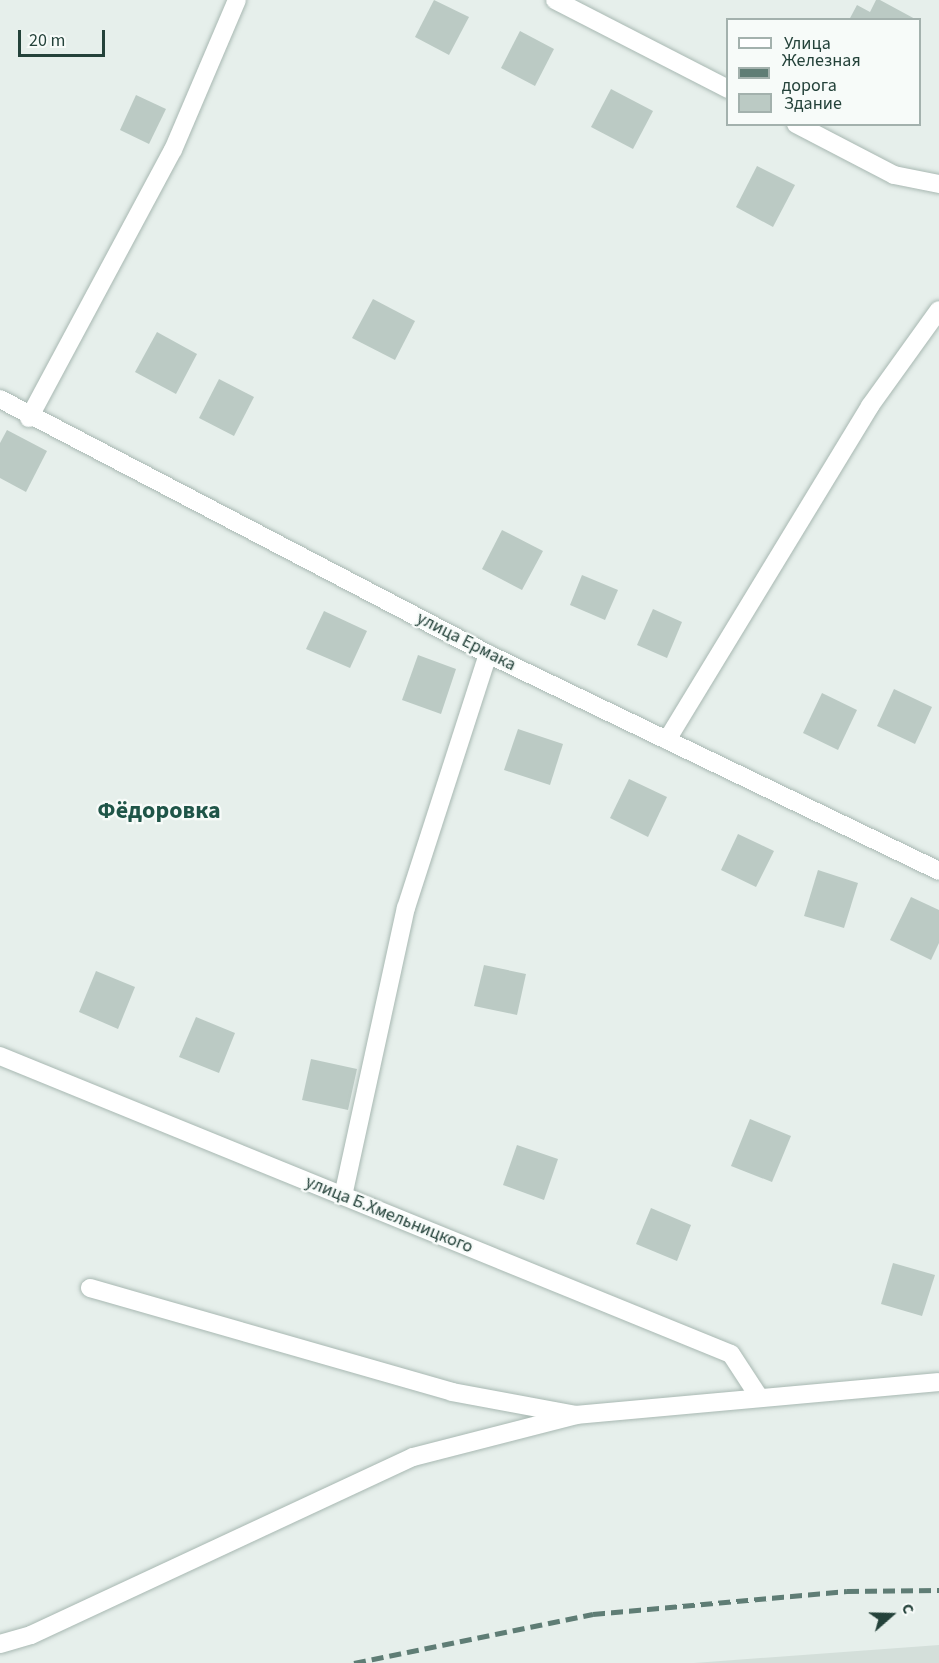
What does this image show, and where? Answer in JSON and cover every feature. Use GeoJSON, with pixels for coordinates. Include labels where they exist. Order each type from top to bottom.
{"type":"FeatureCollection","features":[{"type":"Feature","properties":{"kind":"street"},"geometry":{"type":"LineString","coordinates":[[29,418],[173,150],[237,0]]}},
{"type":"Feature","properties":{"kind":"street"},"geometry":{"type":"LineString","coordinates":[[555,0],[726,88]]}},
{"type":"Feature","properties":{"kind":"street"},"geometry":{"type":"LineString","coordinates":[[800,126],[894,175],[939,184]]}},
{"type":"Feature","properties":{"kind":"street"},"geometry":{"type":"LineString","coordinates":[[667,740],[870,406],[939,310]]}},
{"type":"Feature","properties":{"kind":"street","name":"улица Ермака"},"geometry":{"type":"LineString","coordinates":[[0,399],[29,418],[488,654],[939,871]]}},
{"type":"Feature","properties":{"kind":"street"},"geometry":{"type":"LineString","coordinates":[[343,1196],[405,908],[488,654]]}},
{"type":"Feature","properties":{"kind":"street","name":"улица Б.Хмельницкого"},"geometry":{"type":"LineString","coordinates":[[0,1056],[731,1354],[759,1397]]}},
{"type":"Feature","properties":{"kind":"street"},"geometry":{"type":"LineString","coordinates":[[90,1288],[452,1392],[576,1415]]}},
{"type":"Feature","properties":{"kind":"street"},"geometry":{"type":"LineString","coordinates":[[0,1644],[30,1635],[413,1457],[576,1415],[939,1382]]}},
{"type":"Feature","properties":{"kind":"shaded area"},"geometry":{"type":"Polygon","coordinates":[[[939,1645],[939,1663],[694,1663],[939,1645]]]}},
{"type":"Feature","properties":{"kind":"building"},"geometry":{"type":"Polygon","coordinates":[[[434,0],[469,17],[449,55],[415,37],[434,0]]]}},
{"type":"Feature","properties":{"kind":"building"},"geometry":{"type":"Polygon","coordinates":[[[876,0],[880,0],[913,18],[850,18],[857,5],[870,12],[876,0]]]}},
{"type":"Feature","properties":{"kind":"building"},"geometry":{"type":"Polygon","coordinates":[[[520,31],[554,49],[535,86],[501,68],[520,31]]]}},
{"type":"Feature","properties":{"kind":"building"},"geometry":{"type":"Polygon","coordinates":[[[611,89],[653,111],[633,149],[591,127],[611,89]]]}},
{"type":"Feature","properties":{"kind":"building"},"geometry":{"type":"Polygon","coordinates":[[[136,95],[166,109],[149,144],[120,130],[136,95]]]}},
{"type":"Feature","properties":{"kind":"building"},"geometry":{"type":"Polygon","coordinates":[[[757,166],[795,185],[773,227],[736,207],[757,166]]]}},
{"type":"Feature","properties":{"kind":"building"},"geometry":{"type":"Polygon","coordinates":[[[373,299],[415,321],[395,360],[352,338],[373,299]]]}},
{"type":"Feature","properties":{"kind":"building"},"geometry":{"type":"Polygon","coordinates":[[[157,332],[197,354],[176,394],[135,372],[157,332]]]}},
{"type":"Feature","properties":{"kind":"building"},"geometry":{"type":"Polygon","coordinates":[[[219,379],[254,397],[234,436],[199,418],[219,379]]]}},
{"type":"Feature","properties":{"kind":"building"},"geometry":{"type":"Polygon","coordinates":[[[7,430],[47,451],[26,492],[0,478],[0,443],[7,430]]]}},
{"type":"Feature","properties":{"kind":"building"},"geometry":{"type":"Polygon","coordinates":[[[502,530],[543,551],[522,590],[482,569],[502,530]]]}},
{"type":"Feature","properties":{"kind":"building"},"geometry":{"type":"Polygon","coordinates":[[[582,575],[618,590],[605,620],[570,605],[582,575]]]}},
{"type":"Feature","properties":{"kind":"building"},"geometry":{"type":"Polygon","coordinates":[[[653,609],[682,622],[667,658],[637,645],[653,609]]]}},
{"type":"Feature","properties":{"kind":"building"},"geometry":{"type":"Polygon","coordinates":[[[324,611],[367,631],[350,668],[306,649],[324,611]]]}},
{"type":"Feature","properties":{"kind":"building"},"geometry":{"type":"Polygon","coordinates":[[[418,655],[456,669],[441,714],[402,700],[418,655]]]}},
{"type":"Feature","properties":{"kind":"building"},"geometry":{"type":"Polygon","coordinates":[[[894,689],[932,707],[915,744],[877,726],[894,689]]]}},
{"type":"Feature","properties":{"kind":"building"},"geometry":{"type":"Polygon","coordinates":[[[822,693],[857,710],[838,750],[803,733],[822,693]]]}},
{"type":"Feature","properties":{"kind":"building"},"geometry":{"type":"Polygon","coordinates":[[[518,729],[563,744],[550,785],[504,770],[518,729]]]}},
{"type":"Feature","properties":{"kind":"building"},"geometry":{"type":"Polygon","coordinates":[[[629,779],[667,797],[648,837],[610,818],[629,779]]]}},
{"type":"Feature","properties":{"kind":"building"},"geometry":{"type":"Polygon","coordinates":[[[738,834],[774,851],[756,887],[721,870],[738,834]]]}},
{"type":"Feature","properties":{"kind":"building"},"geometry":{"type":"Polygon","coordinates":[[[818,870],[858,883],[844,928],[804,916],[818,870]]]}},
{"type":"Feature","properties":{"kind":"building"},"geometry":{"type":"Polygon","coordinates":[[[911,897],[939,910],[939,943],[931,960],[890,940],[911,897]]]}},
{"type":"Feature","properties":{"kind":"building"},"geometry":{"type":"Polygon","coordinates":[[[484,965],[526,974],[517,1015],[474,1006],[484,965]]]}},
{"type":"Feature","properties":{"kind":"building"},"geometry":{"type":"Polygon","coordinates":[[[96,971],[135,987],[118,1029],[79,1012],[96,971]]]}},
{"type":"Feature","properties":{"kind":"building"},"geometry":{"type":"Polygon","coordinates":[[[196,1017],[235,1033],[219,1073],[179,1057],[196,1017]]]}},
{"type":"Feature","properties":{"kind":"building"},"geometry":{"type":"Polygon","coordinates":[[[311,1059],[357,1069],[348,1110],[302,1100],[311,1059]]]}},
{"type":"Feature","properties":{"kind":"building"},"geometry":{"type":"Polygon","coordinates":[[[750,1119],[791,1136],[772,1182],[731,1166],[750,1119]]]}},
{"type":"Feature","properties":{"kind":"building"},"geometry":{"type":"Polygon","coordinates":[[[517,1145],[558,1159],[544,1200],[503,1185],[517,1145]]]}},
{"type":"Feature","properties":{"kind":"building"},"geometry":{"type":"Polygon","coordinates":[[[651,1208],[691,1225],[677,1261],[636,1244],[651,1208]]]}},
{"type":"Feature","properties":{"kind":"building"},"geometry":{"type":"Polygon","coordinates":[[[893,1263],[935,1275],[922,1316],[881,1304],[893,1263]]]}},
{"type":"Feature","properties":{"kind":"railway"},"geometry":{"type":"LineString","coordinates":[[354,1663],[593,1614],[847,1591],[939,1590]]}},
{"type":"Feature","properties":{"kind":"district","name":"Фёдоровка"},"geometry":{"type":"Point","coordinates":[159,811]}}]}
